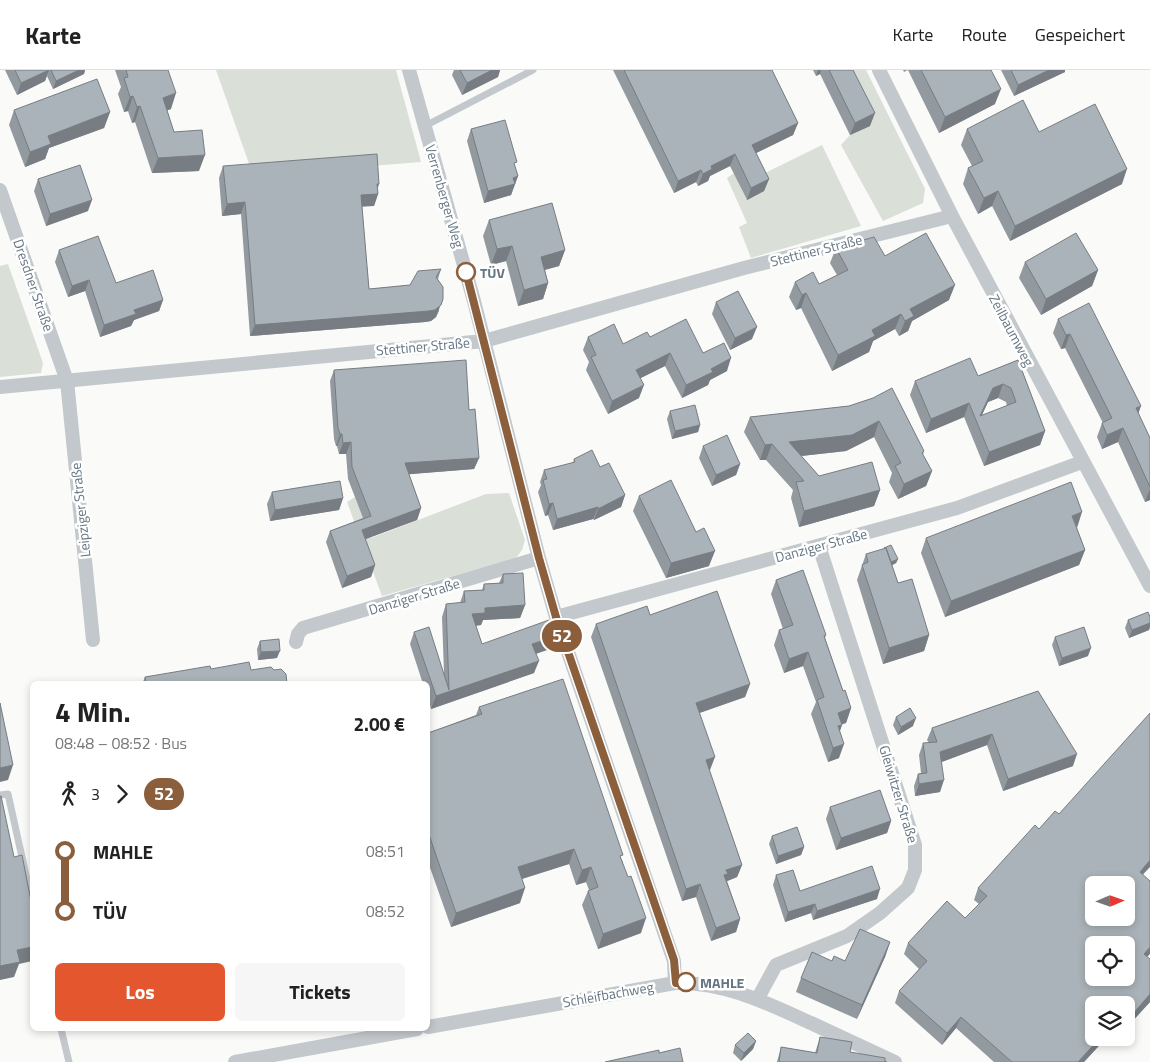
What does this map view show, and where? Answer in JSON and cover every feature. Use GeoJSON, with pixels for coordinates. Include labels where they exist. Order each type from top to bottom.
{"type":"FeatureCollection","features":[{"type":"Feature","properties":{"kind":"street","name":"Verrenberger Weg"},"geometry":{"type":"LineString","coordinates":[[409,70],[484,341],[539,558],[556,617],[674,960],[676,983]]}},
{"type":"Feature","properties":{"kind":"street","name":"Zeilbaumweg"},"geometry":{"type":"LineString","coordinates":[[879,70],[952,216],[1150,586]]}},
{"type":"Feature","properties":{"kind":"street","name":"Dresdner Straße"},"geometry":{"type":"LineString","coordinates":[[0,190],[67,381]]}},
{"type":"Feature","properties":{"kind":"street","name":"Stettiner Straße"},"geometry":{"type":"LineString","coordinates":[[0,387],[484,341],[744,268],[952,216]]}},
{"type":"Feature","properties":{"kind":"street","name":"Leipziger Straße"},"geometry":{"type":"LineString","coordinates":[[67,381],[93,640]]}},
{"type":"Feature","properties":{"kind":"street","name":"Danziger Straße"},"geometry":{"type":"LineString","coordinates":[[556,617],[957,508],[1082,462]]}},
{"type":"Feature","properties":{"kind":"street","name":"Gleiwitzer Straße"},"geometry":{"type":"LineString","coordinates":[[758,998],[776,965],[848,936],[880,913],[908,888],[915,870],[915,845],[819,546]]}},
{"type":"Feature","properties":{"kind":"street","name":"Danziger Straße"},"geometry":{"type":"LineString","coordinates":[[296,642],[298,634],[303,628],[539,558]]}},
{"type":"Feature","properties":{"kind":"street","name":"Schleifbachweg"},"geometry":{"type":"LineString","coordinates":[[430,1027],[676,983],[701,984],[758,998],[895,1062]]}},
{"type":"Feature","properties":{"kind":"street"},"geometry":{"type":"LineString","coordinates":[[236,1062],[405,1031]]}},
{"type":"Feature","properties":{"kind":"lane"},"geometry":{"type":"LineString","coordinates":[[425,126],[533,70]]}},
{"type":"Feature","properties":{"kind":"lane"},"geometry":{"type":"LineString","coordinates":[[0,795],[8,794],[30,893]]}},
{"type":"Feature","properties":{"kind":"lane"},"geometry":{"type":"LineString","coordinates":[[61,1031],[69,1062]]}},
{"type":"Feature","properties":{"kind":"shaded area"},"geometry":{"type":"Polygon","coordinates":[[[216,70],[396,70],[421,162],[253,175],[216,70]]]}},
{"type":"Feature","properties":{"kind":"shaded area"},"geometry":{"type":"Polygon","coordinates":[[[843,70],[866,70],[925,189],[923,203],[883,221],[841,145],[850,135],[870,125],[843,70]]]}},
{"type":"Feature","properties":{"kind":"shaded area"},"geometry":{"type":"Polygon","coordinates":[[[822,145],[861,226],[751,258],[739,227],[747,223],[727,178],[734,173],[746,199],[757,177],[822,145]]]}},
{"type":"Feature","properties":{"kind":"shaded area"},"geometry":{"type":"Polygon","coordinates":[[[8,264],[43,363],[41,373],[0,377],[0,266],[8,264]]]}},
{"type":"Feature","properties":{"kind":"shaded area"},"geometry":{"type":"Polygon","coordinates":[[[509,493],[525,540],[522,550],[516,558],[382,596],[347,502],[355,497],[371,538],[486,494],[509,493]]]}},
{"type":"Feature","properties":{"kind":"building"},"geometry":{"type":"Polygon","coordinates":[[[15,70],[49,70],[21,83],[15,70]]]}},
{"type":"Feature","properties":{"kind":"building"},"geometry":{"type":"Polygon","coordinates":[[[51,70],[79,70],[56,81],[51,70]]]}},
{"type":"Feature","properties":{"kind":"building"},"geometry":{"type":"Polygon","coordinates":[[[126,70],[168,70],[176,93],[163,98],[174,132],[202,130],[205,155],[158,158],[140,106],[137,107],[133,96],[130,97],[124,78],[128,77],[126,70]]]}},
{"type":"Feature","properties":{"kind":"building"},"geometry":{"type":"Polygon","coordinates":[[[460,70],[492,70],[467,83],[460,70]]]}},
{"type":"Feature","properties":{"kind":"building"},"geometry":{"type":"Polygon","coordinates":[[[624,70],[772,70],[798,123],[752,145],[769,179],[751,188],[735,154],[711,166],[712,169],[703,174],[701,170],[678,181],[624,70]]]}},
{"type":"Feature","properties":{"kind":"building"},"geometry":{"type":"Polygon","coordinates":[[[829,70],[853,70],[875,113],[855,123],[829,70]]]}},
{"type":"Feature","properties":{"kind":"building"},"geometry":{"type":"Polygon","coordinates":[[[921,70],[991,70],[1001,89],[945,117],[921,70]]]}},
{"type":"Feature","properties":{"kind":"building"},"geometry":{"type":"Polygon","coordinates":[[[1011,70],[1049,70],[1018,85],[1011,70]]]}},
{"type":"Feature","properties":{"kind":"building"},"geometry":{"type":"Polygon","coordinates":[[[97,79],[110,112],[48,136],[51,144],[30,152],[14,110],[97,79]]]}},
{"type":"Feature","properties":{"kind":"building"},"geometry":{"type":"Polygon","coordinates":[[[1023,100],[1039,132],[1095,104],[1127,169],[1015,226],[998,191],[984,198],[968,168],[983,161],[967,129],[1023,100]]]}},
{"type":"Feature","properties":{"kind":"building"},"geometry":{"type":"Polygon","coordinates":[[[505,120],[517,162],[514,163],[518,176],[513,178],[515,184],[488,191],[471,129],[505,120]]]}},
{"type":"Feature","properties":{"kind":"building"},"geometry":{"type":"Polygon","coordinates":[[[377,154],[378,194],[361,195],[369,289],[410,285],[418,271],[441,269],[436,277],[443,287],[441,305],[435,310],[429,311],[255,325],[245,202],[227,204],[223,166],[377,154]]]}},
{"type":"Feature","properties":{"kind":"building"},"geometry":{"type":"Polygon","coordinates":[[[80,165],[92,200],[50,214],[38,179],[80,165]]]}},
{"type":"Feature","properties":{"kind":"building"},"geometry":{"type":"Polygon","coordinates":[[[552,203],[565,250],[541,257],[548,283],[524,290],[512,246],[497,249],[489,220],[552,203]]]}},
{"type":"Feature","properties":{"kind":"building"},"geometry":{"type":"Polygon","coordinates":[[[926,233],[955,285],[910,309],[914,316],[905,321],[901,314],[872,330],[875,336],[838,355],[806,293],[802,295],[795,282],[813,272],[819,284],[848,270],[836,248],[874,237],[885,256],[926,233]]]}},
{"type":"Feature","properties":{"kind":"building"},"geometry":{"type":"Polygon","coordinates":[[[1076,233],[1098,270],[1046,299],[1025,262],[1076,233]]]}},
{"type":"Feature","properties":{"kind":"building"},"geometry":{"type":"Polygon","coordinates":[[[98,236],[116,283],[153,270],[163,300],[134,310],[136,314],[104,325],[89,280],[72,286],[59,250],[98,236]]]}},
{"type":"Feature","properties":{"kind":"building"},"geometry":{"type":"Polygon","coordinates":[[[738,291],[757,327],[735,338],[716,302],[738,291]]]}},
{"type":"Feature","properties":{"kind":"building"},"geometry":{"type":"Polygon","coordinates":[[[1089,303],[1141,406],[1136,408],[1150,438],[1150,487],[1123,428],[1107,435],[1102,423],[1112,418],[1070,334],[1066,335],[1058,319],[1089,303]]]}},
{"type":"Feature","properties":{"kind":"building"},"geometry":{"type":"Polygon","coordinates":[[[686,319],[703,353],[724,343],[731,358],[711,369],[713,372],[686,385],[670,353],[636,370],[644,385],[612,401],[591,357],[596,355],[588,337],[614,324],[623,344],[647,332],[650,337],[686,319]]]}},
{"type":"Feature","properties":{"kind":"building"},"geometry":{"type":"Polygon","coordinates":[[[970,358],[978,376],[1018,360],[1045,431],[989,452],[969,403],[931,419],[915,381],[970,358]],[[1003,384],[993,388],[980,416],[1016,402],[1011,388],[1003,384]]]}},
{"type":"Feature","properties":{"kind":"building"},"geometry":{"type":"Polygon","coordinates":[[[466,360],[469,410],[475,409],[479,458],[405,463],[421,508],[362,530],[375,565],[347,576],[330,531],[371,516],[352,467],[351,442],[343,443],[342,434],[340,434],[338,428],[334,370],[466,360]]]}},
{"type":"Feature","properties":{"kind":"building"},"geometry":{"type":"Polygon","coordinates":[[[892,388],[932,471],[904,484],[895,466],[901,463],[879,421],[852,435],[789,442],[819,476],[872,462],[880,490],[804,511],[796,482],[804,481],[772,444],[765,445],[750,417],[849,406],[873,398],[892,388]]]}},
{"type":"Feature","properties":{"kind":"building"},"geometry":{"type":"Polygon","coordinates":[[[695,405],[700,425],[675,431],[670,411],[695,405]]]}},
{"type":"Feature","properties":{"kind":"building"},"geometry":{"type":"Polygon","coordinates":[[[727,435],[740,464],[716,475],[703,446],[727,435]]]}},
{"type":"Feature","properties":{"kind":"building"},"geometry":{"type":"Polygon","coordinates":[[[592,450],[600,467],[609,463],[625,495],[598,509],[598,507],[557,519],[553,503],[549,504],[543,480],[547,479],[544,470],[575,462],[574,459],[592,450]]]}},
{"type":"Feature","properties":{"kind":"building"},"geometry":{"type":"Polygon","coordinates":[[[671,480],[696,532],[704,528],[715,551],[671,563],[639,496],[671,480]]]}},
{"type":"Feature","properties":{"kind":"building"},"geometry":{"type":"Polygon","coordinates":[[[340,481],[343,498],[275,510],[272,492],[340,481]]]}},
{"type":"Feature","properties":{"kind":"building"},"geometry":{"type":"Polygon","coordinates":[[[1071,482],[1082,512],[1072,516],[1085,550],[951,601],[926,538],[1071,482]]]}},
{"type":"Feature","properties":{"kind":"building"},"geometry":{"type":"Polygon","coordinates":[[[891,545],[898,559],[891,562],[886,548],[884,548],[891,545]]]}},
{"type":"Feature","properties":{"kind":"building"},"geometry":{"type":"Polygon","coordinates":[[[886,548],[898,583],[912,579],[929,635],[889,648],[862,565],[868,562],[866,554],[886,548]]]}},
{"type":"Feature","properties":{"kind":"building"},"geometry":{"type":"Polygon","coordinates":[[[803,570],[843,691],[845,690],[851,708],[838,713],[842,725],[838,726],[844,744],[833,748],[817,700],[824,697],[808,652],[789,659],[779,630],[793,625],[776,580],[803,570]]]}},
{"type":"Feature","properties":{"kind":"building"},"geometry":{"type":"Polygon","coordinates":[[[523,573],[525,605],[485,608],[485,613],[472,614],[482,644],[549,620],[554,637],[532,644],[539,661],[436,696],[414,632],[429,627],[449,690],[446,604],[465,602],[464,591],[484,590],[484,584],[503,583],[503,574],[523,573]]]}},
{"type":"Feature","properties":{"kind":"building"},"geometry":{"type":"Polygon","coordinates":[[[717,591],[750,684],[696,703],[715,757],[706,760],[742,865],[726,870],[728,874],[724,875],[740,919],[716,928],[700,884],[686,889],[596,624],[647,606],[650,615],[717,591]]]}},
{"type":"Feature","properties":{"kind":"building"},"geometry":{"type":"Polygon","coordinates":[[[1148,612],[1150,623],[1132,630],[1128,620],[1148,612]]]}},
{"type":"Feature","properties":{"kind":"building"},"geometry":{"type":"Polygon","coordinates":[[[1084,627],[1091,648],[1062,658],[1055,637],[1084,627]]]}},
{"type":"Feature","properties":{"kind":"building"},"geometry":{"type":"Polygon","coordinates":[[[279,639],[280,651],[261,652],[260,641],[279,639]]]}},
{"type":"Feature","properties":{"kind":"building"},"geometry":{"type":"Polygon","coordinates":[[[249,662],[251,670],[271,667],[274,670],[281,669],[286,674],[287,681],[146,681],[145,677],[210,666],[211,669],[249,662]]]}},
{"type":"Feature","properties":{"kind":"building"},"geometry":{"type":"Polygon","coordinates":[[[563,679],[623,855],[620,856],[628,877],[631,876],[646,918],[603,934],[588,891],[598,887],[591,867],[582,870],[574,849],[518,867],[525,888],[456,913],[430,838],[430,732],[482,714],[479,707],[563,679]]]}},
{"type":"Feature","properties":{"kind":"building"},"geometry":{"type":"Polygon","coordinates":[[[1038,691],[1077,754],[1008,779],[992,734],[940,752],[944,780],[919,784],[918,774],[927,773],[923,743],[937,742],[932,728],[1038,691]]]}},
{"type":"Feature","properties":{"kind":"building"},"geometry":{"type":"Polygon","coordinates":[[[0,703],[13,765],[0,768],[0,703]]]}},
{"type":"Feature","properties":{"kind":"building"},"geometry":{"type":"Polygon","coordinates":[[[910,708],[916,718],[901,727],[896,717],[910,708]]]}},
{"type":"Feature","properties":{"kind":"building"},"geometry":{"type":"Polygon","coordinates":[[[1150,713],[1150,860],[1140,872],[1150,881],[1150,947],[1144,954],[1150,959],[1150,994],[1135,1012],[1135,996],[1085,996],[1085,1046],[1093,1046],[1078,1062],[1012,1062],[961,1017],[947,1033],[899,991],[927,961],[908,943],[947,901],[965,918],[987,896],[978,888],[1035,825],[1039,829],[1055,811],[1059,814],[1150,713]]]}},
{"type":"Feature","properties":{"kind":"building"},"geometry":{"type":"Polygon","coordinates":[[[880,790],[891,821],[841,838],[830,807],[880,790]]]}},
{"type":"Feature","properties":{"kind":"building"},"geometry":{"type":"Polygon","coordinates":[[[1,796],[14,857],[22,855],[30,896],[30,947],[17,950],[20,962],[0,966],[1,796]]]}},
{"type":"Feature","properties":{"kind":"building"},"geometry":{"type":"Polygon","coordinates":[[[797,827],[804,847],[778,856],[772,836],[797,827]]]}},
{"type":"Feature","properties":{"kind":"building"},"geometry":{"type":"Polygon","coordinates":[[[872,866],[880,889],[817,911],[815,904],[788,912],[776,875],[793,870],[800,891],[872,866]]]}},
{"type":"Feature","properties":{"kind":"building"},"geometry":{"type":"Polygon","coordinates":[[[860,929],[890,942],[862,1005],[801,978],[812,952],[832,961],[834,956],[845,961],[860,929]]]}},
{"type":"Feature","properties":{"kind":"building"},"geometry":{"type":"Polygon","coordinates":[[[748,1033],[756,1041],[744,1053],[735,1045],[748,1033]]]}},
{"type":"Feature","properties":{"kind":"building"},"geometry":{"type":"Polygon","coordinates":[[[820,1037],[852,1042],[850,1052],[885,1058],[885,1062],[779,1062],[781,1047],[817,1053],[820,1037]]]}},
{"type":"Feature","properties":{"kind":"building"},"geometry":{"type":"Polygon","coordinates":[[[680,1048],[683,1062],[605,1062],[659,1050],[659,1053],[680,1048]]]}},
{"type":"Feature","properties":{"kind":"bus line","name":"52"},"geometry":{"type":"LineString","coordinates":[[466,272],[539,558],[556,617],[674,960],[676,983],[686,982]]}},
{"type":"Feature","properties":{"kind":"place","name":"TÜV"},"geometry":{"type":"Point","coordinates":[466,272]}},
{"type":"Feature","properties":{"kind":"place","name":"MAHLE"},"geometry":{"type":"Point","coordinates":[686,982]}}]}
